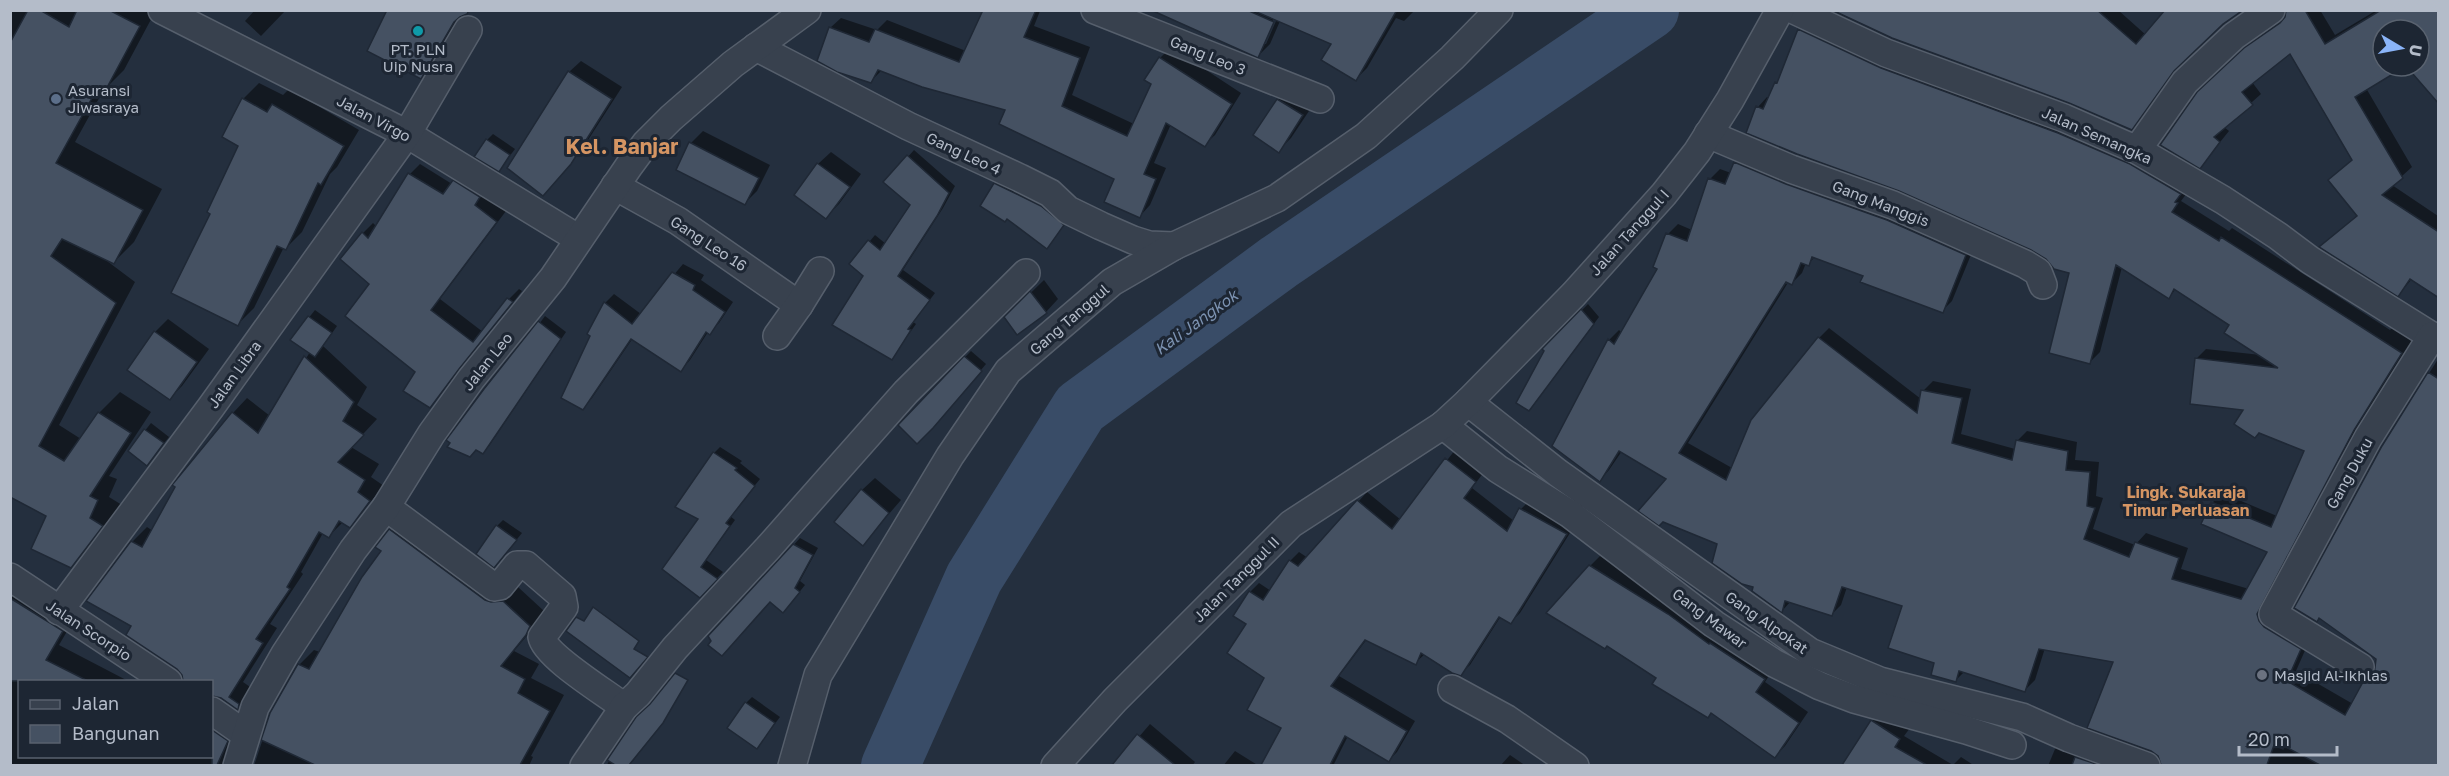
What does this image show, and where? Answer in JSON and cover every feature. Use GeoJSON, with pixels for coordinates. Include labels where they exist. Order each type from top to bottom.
{"type":"FeatureCollection","features":[{"type":"Feature","properties":{"kind":"street","name":"Jalan Virgo"},"geometry":{"type":"LineString","coordinates":[[162,10],[407,134],[579,239]]}},
{"type":"Feature","properties":{"kind":"street","name":"Jalan Leo"},"geometry":{"type":"LineString","coordinates":[[246,755],[255,707],[285,654],[353,550],[386,507],[432,433],[471,379],[499,348],[553,278],[646,144],[671,118],[756,47],[807,10]]}},
{"type":"Feature","properties":{"kind":"street","name":"Gang Leo 3"},"geometry":{"type":"LineString","coordinates":[[1095,10],[1320,99]]}},
{"type":"Feature","properties":{"kind":"street","name":"Gang Tanggul"},"geometry":{"type":"LineString","coordinates":[[792,765],[818,675],[950,456],[1008,371],[1112,282],[1174,246],[1277,198],[1366,136],[1452,58],[1499,10]]}},
{"type":"Feature","properties":{"kind":"street","name":"Jalan Tanggul I"},"geometry":{"type":"LineString","coordinates":[[1455,413],[1574,294],[1649,211],[1708,134],[1730,100],[1780,10]]}},
{"type":"Feature","properties":{"kind":"street","name":"Jalan Semangka"},"geometry":{"type":"LineString","coordinates":[[1794,10],[1886,53],[2064,118],[2138,150],[2223,200],[2310,260],[2435,338]]}},
{"type":"Feature","properties":{"kind":"street"},"geometry":{"type":"LineString","coordinates":[[2138,150],[2185,82],[2234,36],[2271,10]]}},
{"type":"Feature","properties":{"kind":"street","name":"Jalan Libra"},"geometry":{"type":"LineString","coordinates":[[59,612],[407,134],[468,30]]}},
{"type":"Feature","properties":{"kind":"street","name":"Gang Leo 4"},"geometry":{"type":"LineString","coordinates":[[756,47],[908,126],[1050,193],[1068,210],[1076,214],[1133,240],[1149,245],[1174,246]]}},
{"type":"Feature","properties":{"kind":"street","name":"Gang Manggis"},"geometry":{"type":"LineString","coordinates":[[1708,134],[1791,169],[1893,205],[2025,264],[2038,272],[2043,285]]}},
{"type":"Feature","properties":{"kind":"street","name":"Gang Leo 16"},"geometry":{"type":"LineString","coordinates":[[615,186],[678,221],[799,305]]}},
{"type":"Feature","properties":{"kind":"street"},"geometry":{"type":"LineString","coordinates":[[777,336],[820,271]]}},
{"type":"Feature","properties":{"kind":"street"},"geometry":{"type":"LineString","coordinates":[[584,765],[624,707],[638,694],[668,656],[783,532],[906,392],[1026,273]]}},
{"type":"Feature","properties":{"kind":"street","name":"Gang Duku"},"geometry":{"type":"LineString","coordinates":[[2360,667],[2272,614],[2368,438],[2435,338]]}},
{"type":"Feature","properties":{"kind":"street","name":"Gang Alpokat"},"geometry":{"type":"LineString","coordinates":[[1455,413],[1558,473],[1674,574],[1780,650],[1810,652],[2019,738],[2069,738],[2146,765]]}},
{"type":"Feature","properties":{"kind":"street","name":"Jalan Tanggul II"},"geometry":{"type":"LineString","coordinates":[[1066,762],[1132,683],[1291,524],[1455,413]]}},
{"type":"Feature","properties":{"kind":"street"},"geometry":{"type":"LineString","coordinates":[[386,507],[494,587],[500,586],[517,565],[526,565],[562,596],[564,602],[564,607],[543,637],[546,647],[562,663],[624,707]]}},
{"type":"Feature","properties":{"kind":"street","name":"Jalan Scorpio"},"geometry":{"type":"LineString","coordinates":[[10,577],[59,612],[166,680]]}},
{"type":"Feature","properties":{"kind":"street"},"geometry":{"type":"LineString","coordinates":[[1452,689],[1508,718],[1575,765]]}},
{"type":"Feature","properties":{"kind":"street"},"geometry":{"type":"LineString","coordinates":[[213,712],[246,755]]}},
{"type":"Feature","properties":{"kind":"building"},"geometry":{"type":"Polygon","coordinates":[[[28,10],[40,10],[69,27],[77,10],[109,10],[140,26],[104,93],[97,89],[56,163],[143,210],[114,264],[62,239],[51,256],[116,303],[39,446],[64,461],[98,412],[131,433],[90,496],[98,500],[90,518],[103,526],[71,568],[31,549],[46,516],[10,497],[10,43],[28,10]]]}},
{"type":"Feature","properties":{"kind":"building","name":"PT. PLN Uip Nusra"},"geometry":{"type":"Polygon","coordinates":[[[387,10],[469,10],[467,14],[454,22],[421,79],[367,51],[387,10]]]}},
{"type":"Feature","properties":{"kind":"building"},"geometry":{"type":"Polygon","coordinates":[[[983,10],[1036,10],[1024,37],[1080,58],[1062,106],[1127,136],[1151,84],[1144,80],[1159,57],[1232,104],[1205,147],[1166,123],[1144,174],[1156,179],[1140,218],[1104,202],[1114,179],[999,124],[1005,110],[922,87],[878,70],[871,83],[837,72],[817,61],[829,27],[869,42],[875,29],[959,62],[983,10]]]}},
{"type":"Feature","properties":{"kind":"building"},"geometry":{"type":"Polygon","coordinates":[[[1151,10],[1247,10],[1274,22],[1258,58],[1151,10]]]}},
{"type":"Feature","properties":{"kind":"building"},"geometry":{"type":"Polygon","coordinates":[[[1252,10],[1397,10],[1356,81],[1321,60],[1331,44],[1252,10]]]}},
{"type":"Feature","properties":{"kind":"building"},"geometry":{"type":"Polygon","coordinates":[[[1832,10],[2097,10],[2136,44],[2165,10],[2243,10],[2223,24],[2174,71],[2132,130],[2069,103],[1892,38],[1832,10]]]}},
{"type":"Feature","properties":{"kind":"building"},"geometry":{"type":"Polygon","coordinates":[[[2286,10],[2305,10],[2325,44],[2381,10],[2439,10],[2439,104],[2416,78],[2431,78],[2431,18],[2371,18],[2371,78],[2386,78],[2355,97],[2403,178],[2382,195],[2439,232],[2439,298],[2410,279],[2398,297],[2319,247],[2357,216],[2328,180],[2352,160],[2290,54],[2242,92],[2253,105],[2214,137],[2220,142],[2200,169],[2160,145],[2197,92],[2244,48],[2285,17],[2286,10]]]}},
{"type":"Feature","properties":{"kind":"building"},"geometry":{"type":"Polygon","coordinates":[[[1798,29],[1881,68],[2058,133],[2130,164],[2181,194],[2172,212],[2219,241],[2221,237],[2402,353],[2354,430],[2257,614],[2264,627],[2301,649],[2287,681],[2345,715],[2363,682],[2374,675],[2376,659],[2319,618],[2317,622],[2294,608],[2382,446],[2428,372],[2439,379],[2439,765],[2320,765],[2284,746],[2283,749],[2274,745],[2267,765],[2161,765],[2158,756],[2151,751],[2087,728],[2113,662],[2039,649],[2025,692],[1959,671],[1956,682],[1931,675],[1934,663],[1888,648],[1902,606],[1842,587],[1832,616],[1785,601],[1782,613],[1752,591],[1753,587],[1742,584],[1712,563],[1717,544],[1663,522],[1659,526],[1638,511],[1666,479],[1619,451],[1600,482],[1552,446],[1608,339],[1614,344],[1657,269],[1653,267],[1666,233],[1687,241],[1708,178],[1725,184],[1734,162],[1786,184],[1887,220],[1966,255],[1943,313],[1860,282],[1863,276],[1812,257],[1809,266],[1801,263],[1792,285],[1786,282],[1679,453],[1726,480],[1751,420],[1818,337],[1917,413],[1921,390],[1962,398],[1952,443],[2012,460],[2016,440],[2068,451],[2066,470],[2090,472],[2087,506],[2095,508],[2084,539],[2129,557],[2135,542],[2179,558],[2172,579],[2241,599],[2267,552],[2201,524],[2211,502],[2271,527],[2304,451],[2259,433],[2255,438],[2234,424],[2243,410],[2190,404],[2195,358],[2278,368],[2224,333],[2229,325],[2174,289],[2169,299],[2116,265],[2090,364],[2049,353],[2069,273],[2054,269],[2046,259],[2031,250],[1899,191],[1746,133],[1756,106],[1763,109],[1775,82],[1777,83],[1798,29]]]}},
{"type":"Feature","properties":{"kind":"building"},"geometry":{"type":"Polygon","coordinates":[[[568,71],[612,99],[571,164],[543,196],[507,168],[568,71]]]}},
{"type":"Feature","properties":{"kind":"building"},"geometry":{"type":"Polygon","coordinates":[[[242,98],[267,112],[272,104],[344,146],[321,185],[318,183],[286,250],[277,246],[238,326],[171,293],[210,214],[207,212],[238,146],[222,137],[242,98]]]}},
{"type":"Feature","properties":{"kind":"building"},"geometry":{"type":"Polygon","coordinates":[[[1277,99],[1303,115],[1279,153],[1253,135],[1277,99]]]}},
{"type":"Feature","properties":{"kind":"building"},"geometry":{"type":"Polygon","coordinates":[[[486,139],[510,155],[499,172],[474,157],[486,139]]]}},
{"type":"Feature","properties":{"kind":"building"},"geometry":{"type":"Polygon","coordinates":[[[689,142],[759,178],[745,205],[676,170],[689,142]]]}},
{"type":"Feature","properties":{"kind":"building"},"geometry":{"type":"Polygon","coordinates":[[[907,155],[949,193],[937,216],[898,276],[930,300],[908,329],[911,330],[892,360],[832,325],[863,276],[849,264],[868,240],[880,250],[910,205],[883,182],[907,155]]]}},
{"type":"Feature","properties":{"kind":"building"},"geometry":{"type":"Polygon","coordinates":[[[817,163],[850,187],[826,219],[794,195],[817,163]]]}},
{"type":"Feature","properties":{"kind":"building"},"geometry":{"type":"Polygon","coordinates":[[[408,173],[443,194],[453,180],[480,197],[475,205],[497,222],[431,310],[473,342],[507,298],[513,302],[430,408],[403,391],[415,372],[345,316],[369,284],[340,259],[362,232],[368,238],[408,173]]]}},
{"type":"Feature","properties":{"kind":"building"},"geometry":{"type":"Polygon","coordinates":[[[994,183],[1041,206],[1064,225],[1047,249],[1007,219],[1005,222],[980,206],[994,183]]]}},
{"type":"Feature","properties":{"kind":"building"},"geometry":{"type":"Polygon","coordinates":[[[672,272],[695,285],[693,290],[725,312],[710,335],[706,332],[681,372],[631,339],[583,410],[561,398],[590,336],[587,334],[604,302],[632,324],[672,272]]]}},
{"type":"Feature","properties":{"kind":"building"},"geometry":{"type":"Polygon","coordinates":[[[1030,291],[1047,313],[1017,335],[1004,317],[1030,291]]]}},
{"type":"Feature","properties":{"kind":"building"},"geometry":{"type":"Polygon","coordinates":[[[1581,309],[1594,324],[1529,411],[1516,403],[1544,351],[1542,349],[1581,309]]]}},
{"type":"Feature","properties":{"kind":"building"},"geometry":{"type":"Polygon","coordinates":[[[308,316],[332,333],[315,357],[290,340],[308,316]]]}},
{"type":"Feature","properties":{"kind":"building"},"geometry":{"type":"Polygon","coordinates":[[[538,321],[561,339],[483,454],[476,450],[470,457],[447,447],[450,443],[446,440],[538,321]]]}},
{"type":"Feature","properties":{"kind":"building"},"geometry":{"type":"Polygon","coordinates":[[[154,331],[197,362],[170,400],[127,370],[154,331]]]}},
{"type":"Feature","properties":{"kind":"building"},"geometry":{"type":"Polygon","coordinates":[[[304,356],[354,402],[343,421],[364,435],[338,462],[365,480],[358,492],[370,501],[350,528],[339,521],[329,538],[319,532],[287,587],[290,589],[256,639],[263,643],[229,697],[239,704],[238,710],[221,698],[213,696],[213,680],[183,680],[177,669],[126,635],[131,626],[86,601],[131,541],[142,547],[175,487],[172,485],[232,412],[258,433],[304,356]]]}},
{"type":"Feature","properties":{"kind":"building"},"geometry":{"type":"Polygon","coordinates":[[[964,356],[982,371],[917,444],[898,425],[964,356]]]}},
{"type":"Feature","properties":{"kind":"building"},"geometry":{"type":"Polygon","coordinates":[[[144,429],[164,443],[147,466],[128,451],[144,429]]]}},
{"type":"Feature","properties":{"kind":"building"},"geometry":{"type":"Polygon","coordinates":[[[713,452],[737,468],[735,470],[755,486],[726,523],[730,526],[701,567],[718,579],[700,598],[662,569],[698,519],[675,507],[713,452]]]}},
{"type":"Feature","properties":{"kind":"building"},"geometry":{"type":"Polygon","coordinates":[[[1445,458],[1476,482],[1464,498],[1507,531],[1519,508],[1567,534],[1511,624],[1499,617],[1461,676],[1452,673],[1421,653],[1416,665],[1365,640],[1331,686],[1407,731],[1389,762],[1345,736],[1330,765],[1261,765],[1281,728],[1247,710],[1264,678],[1227,653],[1246,624],[1233,616],[1249,591],[1263,600],[1289,560],[1298,566],[1357,500],[1392,529],[1445,458]]]}},
{"type":"Feature","properties":{"kind":"building"},"geometry":{"type":"Polygon","coordinates":[[[861,489],[889,513],[863,546],[834,522],[861,489]]]}},
{"type":"Feature","properties":{"kind":"building"},"geometry":{"type":"Polygon","coordinates":[[[496,525],[517,540],[494,568],[476,554],[496,525]]]}},
{"type":"Feature","properties":{"kind":"building"},"geometry":{"type":"Polygon","coordinates":[[[389,529],[485,600],[503,601],[530,626],[526,635],[501,666],[525,679],[518,693],[550,711],[520,765],[315,765],[261,740],[270,713],[298,664],[309,669],[362,577],[381,551],[375,547],[389,529]]]}},
{"type":"Feature","properties":{"kind":"building"},"geometry":{"type":"Polygon","coordinates":[[[793,544],[813,555],[795,588],[800,592],[783,613],[770,602],[722,656],[708,645],[711,641],[708,636],[793,544]]]}},
{"type":"Feature","properties":{"kind":"building"},"geometry":{"type":"Polygon","coordinates":[[[1589,565],[1668,614],[1709,644],[1765,679],[1756,692],[1799,723],[1775,758],[1711,713],[1708,718],[1652,684],[1656,678],[1607,646],[1605,649],[1546,613],[1589,565]]]}},
{"type":"Feature","properties":{"kind":"building"},"geometry":{"type":"Polygon","coordinates":[[[10,598],[63,631],[46,660],[86,680],[10,681],[10,598]]]}},
{"type":"Feature","properties":{"kind":"building"},"geometry":{"type":"Polygon","coordinates":[[[593,607],[639,641],[634,649],[648,657],[630,678],[566,631],[576,617],[584,621],[593,607]]]}},
{"type":"Feature","properties":{"kind":"building"},"geometry":{"type":"Polygon","coordinates":[[[675,673],[688,680],[663,723],[629,765],[615,765],[607,760],[636,717],[650,704],[675,673]]]}},
{"type":"Feature","properties":{"kind":"building"},"geometry":{"type":"Polygon","coordinates":[[[745,702],[775,723],[757,749],[727,728],[745,702]]]}},
{"type":"Feature","properties":{"kind":"building"},"geometry":{"type":"Polygon","coordinates":[[[1871,720],[1900,739],[1895,747],[1927,765],[1842,765],[1871,720]]]}},
{"type":"Feature","properties":{"kind":"building"},"geometry":{"type":"Polygon","coordinates":[[[213,731],[228,741],[217,765],[212,765],[213,731]]]}},
{"type":"Feature","properties":{"kind":"building"},"geometry":{"type":"Polygon","coordinates":[[[1137,734],[1175,765],[1112,765],[1137,734]]]}},
{"type":"Feature","properties":{"kind":"building"},"geometry":{"type":"Polygon","coordinates":[[[2075,757],[2099,765],[2072,765],[2075,757]]]}},
{"type":"Feature","properties":{"kind":"waterway","name":"Kali Jangkok"},"geometry":{"type":"LineString","coordinates":[[890,766],[974,578],[1080,408],[1279,262],[1650,10]]}},
{"type":"Feature","properties":{"kind":"place","name":"PT. PLN Uip Nusra"},"geometry":{"type":"Point","coordinates":[418,31]}},
{"type":"Feature","properties":{"kind":"place","name":"Asuransi Jiwasraya"},"geometry":{"type":"Point","coordinates":[56,99]}},
{"type":"Feature","properties":{"kind":"place","name":"Masjid Al-Ikhlas"},"geometry":{"type":"Point","coordinates":[2262,675]}},
{"type":"Feature","properties":{"kind":"district","name":"Kel. Banjar"},"geometry":{"type":"Point","coordinates":[622,146]}},
{"type":"Feature","properties":{"kind":"district","name":"Lingk. Sukaraja Timur Perluasan"},"geometry":{"type":"Point","coordinates":[2186,501]}}]}
